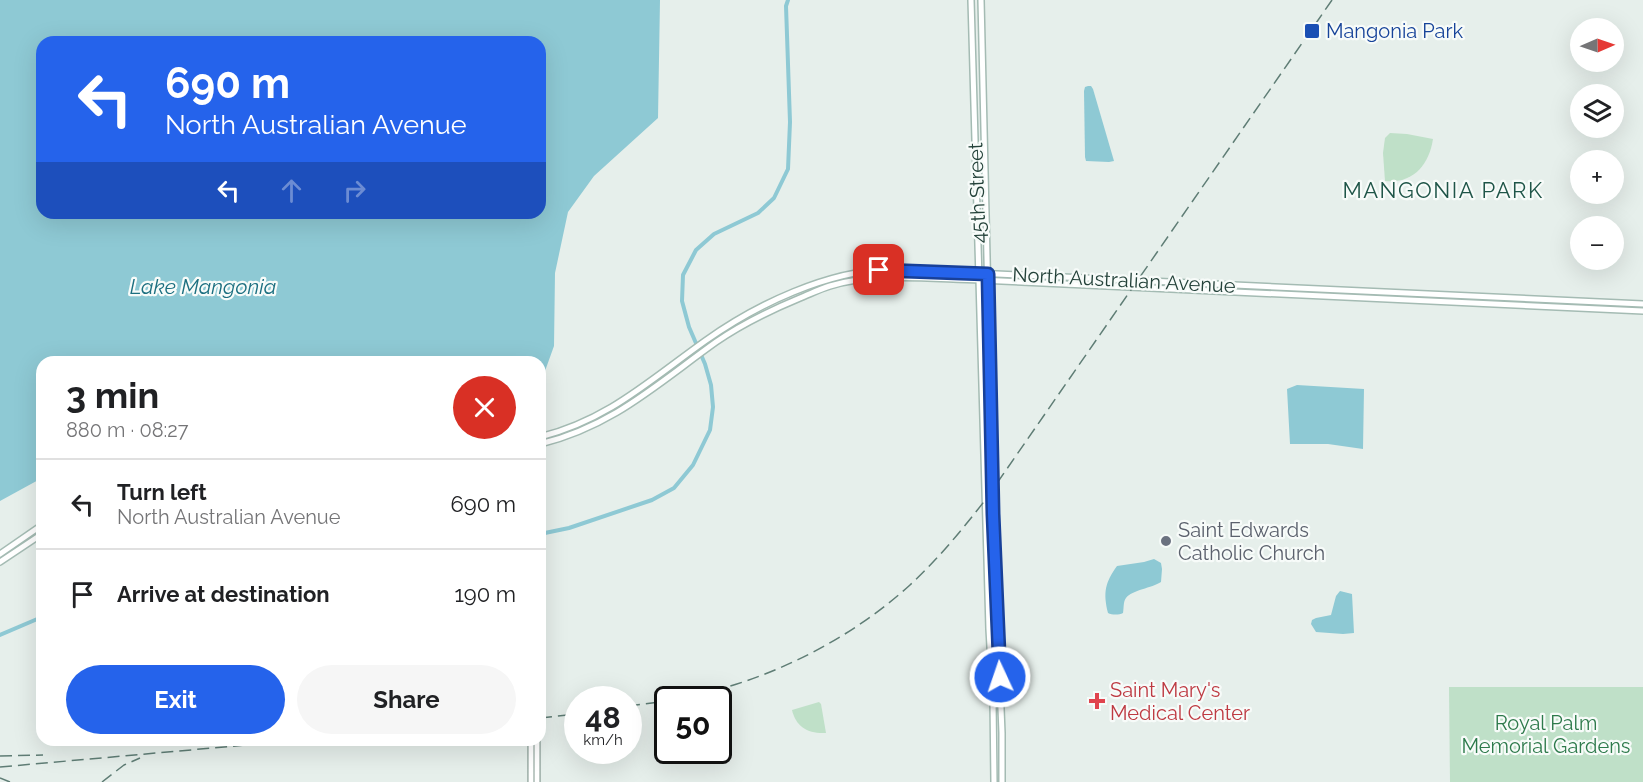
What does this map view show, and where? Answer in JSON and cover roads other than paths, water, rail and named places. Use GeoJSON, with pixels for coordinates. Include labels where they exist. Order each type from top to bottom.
{"type":"FeatureCollection","features":[{"type":"Feature","properties":{"kind":"main road","name":"45th Street"},"geometry":{"type":"LineString","coordinates":[[971,0],[994,782]]}},
{"type":"Feature","properties":{"kind":"main road","name":"45th Street"},"geometry":{"type":"LineString","coordinates":[[981,0],[993,514],[1002,782]]}},
{"type":"Feature","properties":{"kind":"main road","name":"North Australian Avenue"},"geometry":{"type":"LineString","coordinates":[[546,435],[572,427],[615,407],[704,341],[747,314],[820,282],[868,270],[891,269],[988,278],[1643,304]]}},
{"type":"Feature","properties":{"kind":"main road","name":"North Australian Avenue"},"geometry":{"type":"LineString","coordinates":[[546,442],[576,433],[618,413],[742,325],[830,286],[855,280],[879,278],[980,277]]}},
{"type":"Feature","properties":{"kind":"main road","name":"North Australian Avenue"},"geometry":{"type":"LineString","coordinates":[[1225,288],[1643,311]]}},
{"type":"Feature","properties":{"kind":"main road"},"geometry":{"type":"LineString","coordinates":[[0,554],[36,529]]}},
{"type":"Feature","properties":{"kind":"main road"},"geometry":{"type":"LineString","coordinates":[[0,562],[36,538]]}},
{"type":"Feature","properties":{"kind":"street"},"geometry":{"type":"LineString","coordinates":[[531,746],[531,782]]}},
{"type":"Feature","properties":{"kind":"street"},"geometry":{"type":"LineString","coordinates":[[537,746],[537,782]]}},
{"type":"Feature","properties":{"kind":"water","name":"Lake Mangonia"},"geometry":{"type":"Polygon","coordinates":[[[0,0],[660,0],[658,118],[594,176],[568,212],[555,273],[554,346],[546,368],[546,356],[36,356],[36,481],[0,501],[0,0]]]}},
{"type":"Feature","properties":{"kind":"water"},"geometry":{"type":"Polygon","coordinates":[[[1088,86],[1093,89],[1114,161],[1086,161],[1084,91],[1088,86]]]}},
{"type":"Feature","properties":{"kind":"water"},"geometry":{"type":"Polygon","coordinates":[[[1297,385],[1364,389],[1363,449],[1328,444],[1290,444],[1287,389],[1297,385]]]}},
{"type":"Feature","properties":{"kind":"water"},"geometry":{"type":"Polygon","coordinates":[[[1154,559],[1161,563],[1161,582],[1129,595],[1124,601],[1123,613],[1108,613],[1106,588],[1117,566],[1154,559]]]}},
{"type":"Feature","properties":{"kind":"water"},"geometry":{"type":"Polygon","coordinates":[[[1340,591],[1352,594],[1354,633],[1316,632],[1311,624],[1312,620],[1331,615],[1336,596],[1340,591]]]}},
{"type":"Feature","properties":{"kind":"waterway"},"geometry":{"type":"LineString","coordinates":[[546,533],[569,528],[652,500],[674,488],[693,465],[710,430],[713,407],[711,385],[705,364],[689,327],[682,301],[683,275],[696,250],[714,234],[758,213],[774,198],[788,169],[790,122],[786,6],[788,0]]}},
{"type":"Feature","properties":{"kind":"waterway"},"geometry":{"type":"LineString","coordinates":[[0,635],[36,620]]}},
{"type":"Feature","properties":{"kind":"railway"},"geometry":{"type":"LineString","coordinates":[[731,686],[802,658],[859,625],[910,585],[959,533],[986,499],[1332,0]]}},
{"type":"Feature","properties":{"kind":"railway"},"geometry":{"type":"LineString","coordinates":[[642,704],[654,703]]}},
{"type":"Feature","properties":{"kind":"railway"},"geometry":{"type":"LineString","coordinates":[[546,717],[564,715]]}},
{"type":"Feature","properties":{"kind":"railway"},"geometry":{"type":"LineString","coordinates":[[0,767],[235,746]]}},
{"type":"Feature","properties":{"kind":"railway"},"geometry":{"type":"LineString","coordinates":[[0,756],[43,755]]}},
{"type":"Feature","properties":{"kind":"railway"},"geometry":{"type":"LineString","coordinates":[[102,782],[124,765],[140,758]]}},
{"type":"Feature","properties":{"kind":"railway"},"geometry":{"type":"LineString","coordinates":[[0,778],[10,782]]}},
{"type":"Feature","properties":{"kind":"place","name":"Mangonia Park"},"geometry":{"type":"Point","coordinates":[1312,31]}},
{"type":"Feature","properties":{"kind":"place","name":"Saint Edwards Catholic Church"},"geometry":{"type":"Point","coordinates":[1166,541]}},
{"type":"Feature","properties":{"kind":"place","name":"Saint Mary's Medical Center"},"geometry":{"type":"Point","coordinates":[1097,701]}},
{"type":"Feature","properties":{"kind":"district","name":"MANGONIA PARK"},"geometry":{"type":"Point","coordinates":[1443,190]}},
{"type":"Feature","properties":{"kind":"park label","name":"Royal Palm Memorial Gardens"},"geometry":{"type":"Point","coordinates":[1546,734]}}]}
